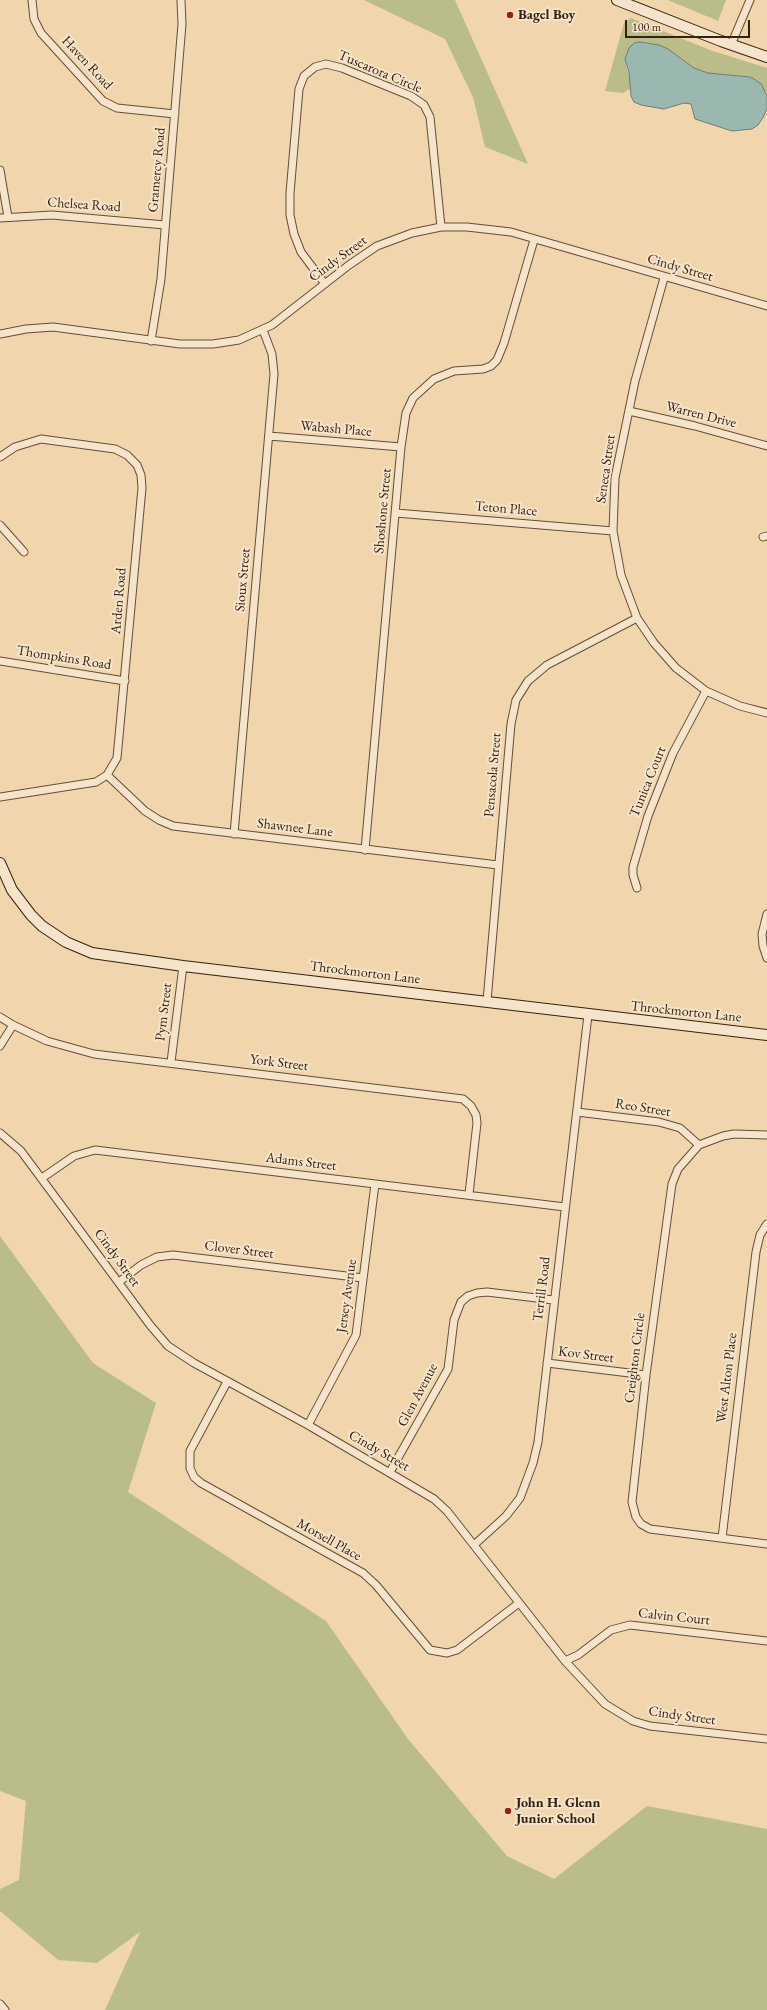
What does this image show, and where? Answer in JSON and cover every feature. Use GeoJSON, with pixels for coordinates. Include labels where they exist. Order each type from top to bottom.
{"type":"FeatureCollection","features":[{"type":"Feature","properties":{"kind":"street","name":"Haven Road"},"geometry":{"type":"LineString","coordinates":[[32,0],[34,19],[41,33],[103,101],[117,108],[175,114]]}},
{"type":"Feature","properties":{"kind":"street","name":"Gramercy Road"},"geometry":{"type":"LineString","coordinates":[[151,341],[161,279],[182,24],[181,0]]}},
{"type":"Feature","properties":{"kind":"street"},"geometry":{"type":"LineString","coordinates":[[617,0],[731,45],[767,57]]}},
{"type":"Feature","properties":{"kind":"street"},"geometry":{"type":"LineString","coordinates":[[731,45],[750,0]]}},
{"type":"Feature","properties":{"kind":"street","name":"Tuscarora Circle"},"geometry":{"type":"LineString","coordinates":[[325,284],[301,252],[294,234],[290,215],[290,193],[299,89],[304,76],[315,67],[326,64],[342,68],[411,96],[424,105],[430,117],[441,227]]}},
{"type":"Feature","properties":{"kind":"street"},"geometry":{"type":"LineString","coordinates":[[0,170],[8,217]]}},
{"type":"Feature","properties":{"kind":"street","name":"Chelsea Road"},"geometry":{"type":"LineString","coordinates":[[0,218],[38,214],[66,215],[165,225]]}},
{"type":"Feature","properties":{"kind":"street","name":"Cindy Street"},"geometry":{"type":"LineString","coordinates":[[0,334],[26,329],[53,327],[180,344],[213,344],[239,340],[262,330],[289,314],[349,265],[377,246],[412,233],[441,227],[489,228],[767,306]]}},
{"type":"Feature","properties":{"kind":"street","name":"Shoshone Street"},"geometry":{"type":"LineString","coordinates":[[365,850],[401,447],[406,413],[413,398],[422,388],[434,379],[446,373],[491,366],[500,355],[534,240]]}},
{"type":"Feature","properties":{"kind":"street","name":"Seneca Street"},"geometry":{"type":"LineString","coordinates":[[664,278],[644,347],[615,478],[613,531],[621,576],[636,618],[654,643],[669,660],[706,691],[740,706],[767,714]]}},
{"type":"Feature","properties":{"kind":"street","name":"Sioux Street"},"geometry":{"type":"LineString","coordinates":[[234,834],[274,367],[272,354],[262,330]]}},
{"type":"Feature","properties":{"kind":"street","name":"Warren Drive"},"geometry":{"type":"LineString","coordinates":[[629,411],[695,426],[767,446]]}},
{"type":"Feature","properties":{"kind":"street","name":"Wabash Place"},"geometry":{"type":"LineString","coordinates":[[269,436],[401,447]]}},
{"type":"Feature","properties":{"kind":"street","name":"Arden Road"},"geometry":{"type":"LineString","coordinates":[[0,457],[23,443],[41,439],[49,439],[115,449],[127,455],[137,465],[141,475],[142,488],[118,758],[107,775]]}},
{"type":"Feature","properties":{"kind":"street","name":"Teton Place"},"geometry":{"type":"LineString","coordinates":[[396,513],[613,531]]}},
{"type":"Feature","properties":{"kind":"street"},"geometry":{"type":"LineString","coordinates":[[0,525],[24,552]]}},
{"type":"Feature","properties":{"kind":"street","name":"Pensacola Street"},"geometry":{"type":"LineString","coordinates":[[487,1001],[511,724],[516,700],[521,690],[532,677],[547,665],[636,618]]}},
{"type":"Feature","properties":{"kind":"street","name":"Thompkins Road"},"geometry":{"type":"LineString","coordinates":[[0,661],[125,681]]}},
{"type":"Feature","properties":{"kind":"street","name":"Tunica Court"},"geometry":{"type":"LineString","coordinates":[[637,888],[633,875],[634,860],[648,816],[673,753],[706,691]]}},
{"type":"Feature","properties":{"kind":"street"},"geometry":{"type":"LineString","coordinates":[[0,797],[96,782],[107,775]]}},
{"type":"Feature","properties":{"kind":"street","name":"Shawnee Lane"},"geometry":{"type":"LineString","coordinates":[[107,775],[146,812],[173,826],[498,865]]}},
{"type":"Feature","properties":{"kind":"street","name":"Throckmorton Lane"},"geometry":{"type":"LineString","coordinates":[[0,863],[9,883],[21,903],[42,926],[54,935],[92,952],[183,966],[767,1035]]}},
{"type":"Feature","properties":{"kind":"street"},"geometry":{"type":"LineString","coordinates":[[767,914],[762,934],[763,946],[767,958]]}},
{"type":"Feature","properties":{"kind":"street","name":"Pym Street"},"geometry":{"type":"LineString","coordinates":[[171,1062],[183,966]]}},
{"type":"Feature","properties":{"kind":"street","name":"Terrill Road"},"geometry":{"type":"LineString","coordinates":[[474,1544],[506,1516],[520,1498],[528,1479],[538,1442],[553,1300],[588,1015]]}},
{"type":"Feature","properties":{"kind":"street","name":"York Street"},"geometry":{"type":"LineString","coordinates":[[0,1017],[13,1026],[47,1041],[78,1050],[463,1099],[471,1106],[476,1115],[477,1123],[469,1194]]}},
{"type":"Feature","properties":{"kind":"street"},"geometry":{"type":"LineString","coordinates":[[0,1046],[13,1026]]}},
{"type":"Feature","properties":{"kind":"street","name":"Reo Street"},"geometry":{"type":"LineString","coordinates":[[577,1112],[665,1123],[680,1128],[699,1145]]}},
{"type":"Feature","properties":{"kind":"street","name":"Cindy Street"},"geometry":{"type":"LineString","coordinates":[[0,1133],[21,1151],[150,1325],[168,1346],[227,1382],[308,1425],[390,1472],[443,1507],[474,1544],[565,1661],[605,1704],[633,1721],[650,1726],[767,1739]]}},
{"type":"Feature","properties":{"kind":"street","name":"Creighton Circle"},"geometry":{"type":"LineString","coordinates":[[767,1135],[734,1134],[723,1136],[699,1145],[678,1169],[669,1193],[632,1496],[634,1512],[641,1524],[650,1529],[767,1544]]}},
{"type":"Feature","properties":{"kind":"street","name":"Adams Street"},"geometry":{"type":"LineString","coordinates":[[42,1178],[74,1156],[95,1150],[469,1194],[565,1207]]}},
{"type":"Feature","properties":{"kind":"street","name":"Jersey Avenue"},"geometry":{"type":"LineString","coordinates":[[308,1425],[356,1335],[375,1184]]}},
{"type":"Feature","properties":{"kind":"street","name":"West Alton Place"},"geometry":{"type":"LineString","coordinates":[[722,1538],[756,1252],[760,1235],[767,1224]]}},
{"type":"Feature","properties":{"kind":"street","name":"Clover Street"},"geometry":{"type":"LineString","coordinates":[[119,1282],[141,1265],[157,1257],[173,1255],[363,1278]]}},
{"type":"Feature","properties":{"kind":"street","name":"Glen Avenue"},"geometry":{"type":"LineString","coordinates":[[390,1472],[448,1369],[454,1320],[461,1302],[468,1296],[487,1292],[553,1300]]}},
{"type":"Feature","properties":{"kind":"street","name":"Kov Street"},"geometry":{"type":"LineString","coordinates":[[547,1363],[646,1375]]}},
{"type":"Feature","properties":{"kind":"street","name":"Morsell Place"},"geometry":{"type":"LineString","coordinates":[[227,1382],[190,1451],[190,1468],[194,1476],[201,1483],[363,1573],[376,1585],[430,1650],[447,1653],[457,1650],[519,1603]]}},
{"type":"Feature","properties":{"kind":"street","name":"Calvin Court"},"geometry":{"type":"LineString","coordinates":[[565,1661],[578,1655],[611,1630],[630,1625],[767,1640]]}},
{"type":"Feature","properties":{"kind":"street"},"geometry":{"type":"LineString","coordinates":[[0,2004],[6,2010]]}},
{"type":"Feature","properties":{"kind":"green space"},"geometry":{"type":"Polygon","coordinates":[[[364,0],[455,0],[528,164],[485,147],[473,97],[445,39],[364,0]]]}},
{"type":"Feature","properties":{"kind":"green space"},"geometry":{"type":"Polygon","coordinates":[[[668,0],[726,0],[718,21],[668,0]]]}},
{"type":"Feature","properties":{"kind":"green space"},"geometry":{"type":"Polygon","coordinates":[[[631,18],[710,50],[767,68],[767,93],[750,77],[708,73],[694,68],[667,49],[640,42],[633,43],[626,54],[626,66],[631,80],[630,89],[623,93],[605,91],[624,23],[631,18]]]}},
{"type":"Feature","properties":{"kind":"green space"},"geometry":{"type":"Polygon","coordinates":[[[0,1236],[93,1363],[156,1403],[128,1492],[326,1621],[408,1739],[507,1856],[554,1879],[647,1806],[767,1829],[767,2010],[105,2010],[140,1932],[97,1963],[58,1960],[0,1911],[0,1889],[19,1880],[26,1801],[0,1791],[0,1236]]]}},
{"type":"Feature","properties":{"kind":"water"},"geometry":{"type":"Polygon","coordinates":[[[640,42],[659,45],[668,49],[694,68],[708,73],[750,77],[754,79],[761,84],[767,95],[767,108],[764,116],[758,125],[752,129],[732,131],[695,119],[691,104],[684,103],[664,109],[641,105],[634,102],[631,96],[629,72],[625,59],[629,48],[634,43],[640,42]]]}},
{"type":"Feature","properties":{"kind":"place","name":"Bagel Boy"},"geometry":{"type":"Point","coordinates":[510,15]}},
{"type":"Feature","properties":{"kind":"place","name":"John H. Glenn Junior School"},"geometry":{"type":"Point","coordinates":[508,1811]}}]}
